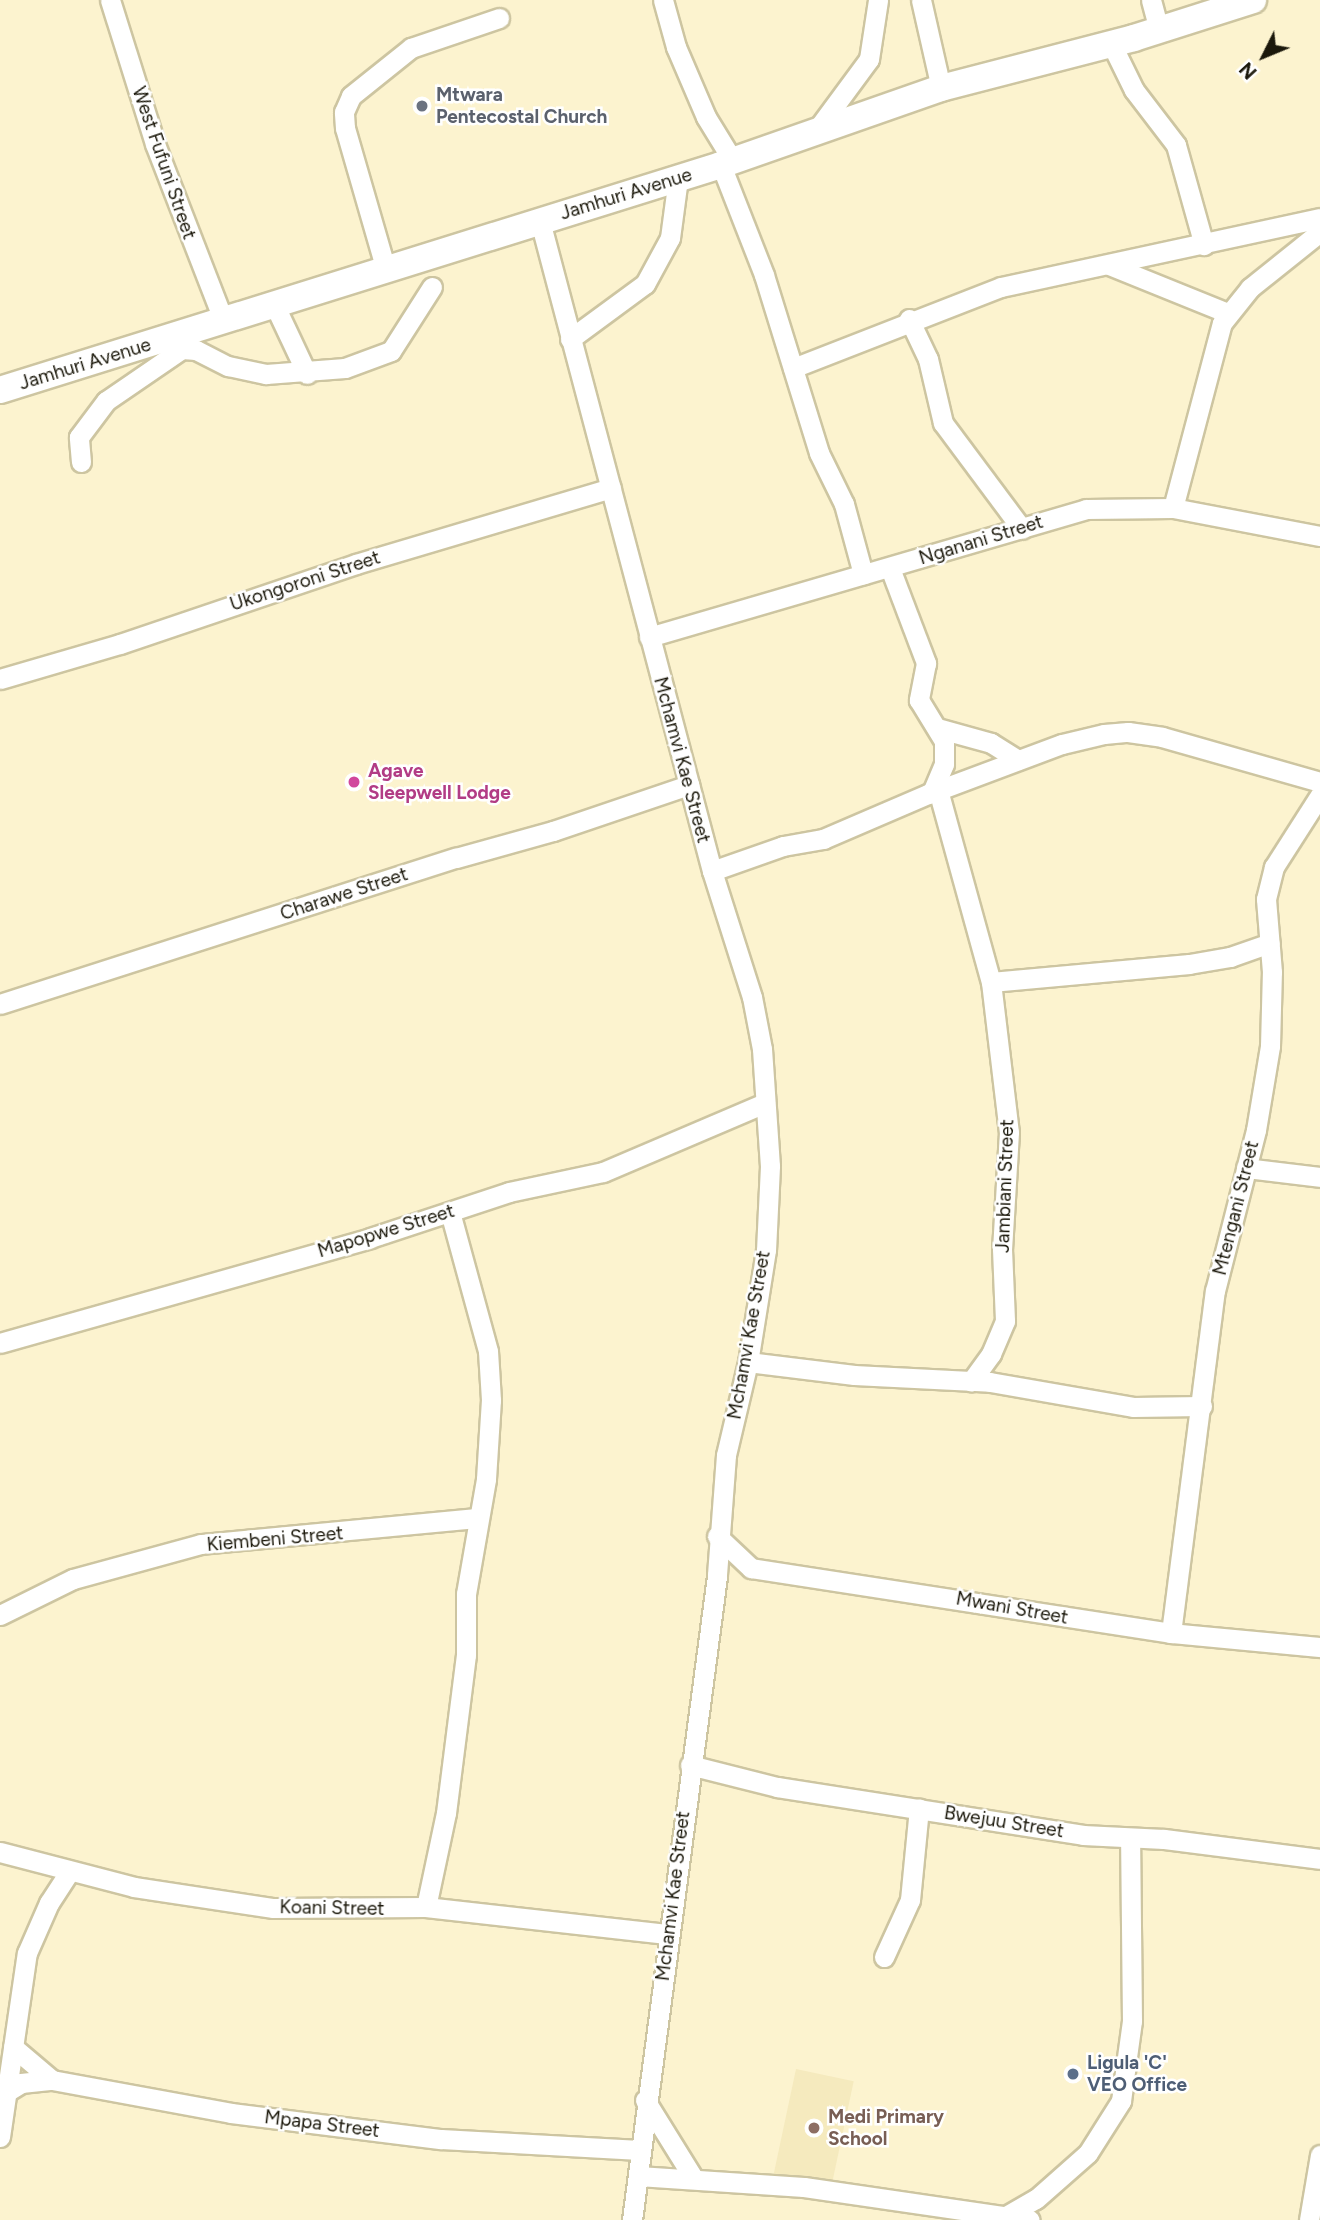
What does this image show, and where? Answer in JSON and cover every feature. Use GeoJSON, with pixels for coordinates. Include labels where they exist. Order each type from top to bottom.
{"type":"FeatureCollection","features":[{"type":"Feature","properties":{"kind":"street","name":"West Fufuni Street"},"geometry":{"type":"LineString","coordinates":[[110,0],[155,144],[224,322]]}},
{"type":"Feature","properties":{"kind":"street"},"geometry":{"type":"LineString","coordinates":[[663,0],[676,47],[727,163],[819,453],[844,504],[863,574]]}},
{"type":"Feature","properties":{"kind":"street"},"geometry":{"type":"LineString","coordinates":[[815,132],[869,59],[878,0]]}},
{"type":"Feature","properties":{"kind":"street"},"geometry":{"type":"LineString","coordinates":[[922,0],[941,88]]}},
{"type":"Feature","properties":{"kind":"street"},"geometry":{"type":"LineString","coordinates":[[1151,0],[1159,30]]}},
{"type":"Feature","properties":{"kind":"street","name":"Jamhuri Avenue"},"geometry":{"type":"LineString","coordinates":[[0,390],[727,163],[941,88],[1159,30],[1252,0]]}},
{"type":"Feature","properties":{"kind":"street"},"geometry":{"type":"LineString","coordinates":[[386,270],[345,128],[344,111],[351,96],[411,48],[499,18]]}},
{"type":"Feature","properties":{"kind":"street"},"geometry":{"type":"LineString","coordinates":[[1111,43],[1134,90],[1176,145],[1204,245]]}},
{"type":"Feature","properties":{"kind":"street"},"geometry":{"type":"LineString","coordinates":[[570,339],[645,284],[670,238],[678,178]]}},
{"type":"Feature","properties":{"kind":"street"},"geometry":{"type":"LineString","coordinates":[[793,368],[909,319],[1001,287],[1320,218]]}},
{"type":"Feature","properties":{"kind":"street","name":"Mchamvi Kae Street"},"geometry":{"type":"LineString","coordinates":[[540,221],[556,268],[570,339],[712,871],[752,997],[770,1166],[766,1250],[748,1362],[726,1455],[716,1536],[717,1576],[645,2099],[632,2220]]}},
{"type":"Feature","properties":{"kind":"street"},"geometry":{"type":"LineString","coordinates":[[1173,509],[1228,313],[1250,288],[1320,232]]}},
{"type":"Feature","properties":{"kind":"street"},"geometry":{"type":"LineString","coordinates":[[1109,265],[1228,313]]}},
{"type":"Feature","properties":{"kind":"street"},"geometry":{"type":"LineString","coordinates":[[81,462],[79,437],[106,401],[182,349],[196,350],[228,366],[266,374],[307,374],[345,368],[391,351],[432,287]]}},
{"type":"Feature","properties":{"kind":"street"},"geometry":{"type":"LineString","coordinates":[[275,306],[307,374]]}},
{"type":"Feature","properties":{"kind":"street"},"geometry":{"type":"LineString","coordinates":[[909,319],[928,359],[943,423],[1022,528]]}},
{"type":"Feature","properties":{"kind":"street","name":"Ukongoroni Street"},"geometry":{"type":"LineString","coordinates":[[0,679],[120,644],[356,564],[611,488]]}},
{"type":"Feature","properties":{"kind":"street","name":"Nganani Street"},"geometry":{"type":"LineString","coordinates":[[649,637],[765,599],[890,568],[1086,509],[1173,509],[1320,536]]}},
{"type":"Feature","properties":{"kind":"street"},"geometry":{"type":"LineString","coordinates":[[890,568],[926,663],[919,700],[937,728],[945,753],[935,791]]}},
{"type":"Feature","properties":{"kind":"street"},"geometry":{"type":"LineString","coordinates":[[937,728],[991,743],[1018,760]]}},
{"type":"Feature","properties":{"kind":"street"},"geometry":{"type":"LineString","coordinates":[[712,871],[783,846],[823,839],[935,791],[1062,744],[1128,732],[1320,782]]}},
{"type":"Feature","properties":{"kind":"street","name":"Charawe Street"},"geometry":{"type":"LineString","coordinates":[[0,1004],[456,858],[553,831],[689,785]]}},
{"type":"Feature","properties":{"kind":"street","name":"Jambiani Street"},"geometry":{"type":"LineString","coordinates":[[935,791],[991,982],[1009,1132],[1002,1249],[1005,1321],[991,1354],[971,1382]]}},
{"type":"Feature","properties":{"kind":"street","name":"Mtengani Street"},"geometry":{"type":"LineString","coordinates":[[1171,1633],[1215,1291],[1246,1168],[1270,1046],[1270,943],[1266,899],[1274,867],[1320,795]]}},
{"type":"Feature","properties":{"kind":"street"},"geometry":{"type":"LineString","coordinates":[[991,982],[1189,964],[1230,957],[1270,943]]}},
{"type":"Feature","properties":{"kind":"street","name":"Mapopwe Street"},"geometry":{"type":"LineString","coordinates":[[0,1343],[450,1212],[632,1163],[765,1103]]}},
{"type":"Feature","properties":{"kind":"street"},"geometry":{"type":"LineString","coordinates":[[1246,1168],[1320,1177]]}},
{"type":"Feature","properties":{"kind":"street"},"geometry":{"type":"LineString","coordinates":[[426,1907],[446,1813],[466,1655],[466,1594],[486,1479],[491,1400],[488,1352],[450,1212]]}},
{"type":"Feature","properties":{"kind":"street"},"geometry":{"type":"LineString","coordinates":[[748,1362],[881,1377],[971,1382],[1133,1406],[1202,1406]]}},
{"type":"Feature","properties":{"kind":"street","name":"Kiembeni Street"},"geometry":{"type":"LineString","coordinates":[[0,1615],[73,1578],[201,1545],[478,1518]]}},
{"type":"Feature","properties":{"kind":"street","name":"Mwani Street"},"geometry":{"type":"LineString","coordinates":[[716,1536],[751,1568],[1171,1633],[1320,1647]]}},
{"type":"Feature","properties":{"kind":"street","name":"Bwejuu Street"},"geometry":{"type":"LineString","coordinates":[[690,1765],[777,1787],[1083,1835],[1320,1859]]}},
{"type":"Feature","properties":{"kind":"street"},"geometry":{"type":"LineString","coordinates":[[884,1957],[909,1900],[919,1808]]}},
{"type":"Feature","properties":{"kind":"street"},"geometry":{"type":"LineString","coordinates":[[1006,2216],[1045,2193],[1088,2153],[1121,2101],[1127,2081],[1132,2021],[1130,1838]]}},
{"type":"Feature","properties":{"kind":"street","name":"Koani Street"},"geometry":{"type":"LineString","coordinates":[[0,1852],[69,1872],[274,1908],[426,1907],[668,1934]]}},
{"type":"Feature","properties":{"kind":"street"},"geometry":{"type":"LineString","coordinates":[[0,2137],[10,2090],[13,2047],[27,1953],[43,1914],[69,1872]]}},
{"type":"Feature","properties":{"kind":"street"},"geometry":{"type":"LineString","coordinates":[[13,2047],[52,2080]]}},
{"type":"Feature","properties":{"kind":"street","name":"Mpapa Street"},"geometry":{"type":"LineString","coordinates":[[10,2090],[21,2083],[52,2080],[220,2112],[441,2139],[640,2150]]}},
{"type":"Feature","properties":{"kind":"street"},"geometry":{"type":"LineString","coordinates":[[645,2099],[694,2179]]}},
{"type":"Feature","properties":{"kind":"street"},"geometry":{"type":"LineString","coordinates":[[1309,2220],[1320,2155]]}},
{"type":"Feature","properties":{"kind":"street"},"geometry":{"type":"LineString","coordinates":[[638,2176],[816,2189],[1030,2220]]}},
{"type":"Feature","properties":{"kind":"shaded area","name":"Medi Primary School"},"geometry":{"type":"Polygon","coordinates":[[[796,2069],[854,2081],[831,2187],[774,2175],[796,2069]]]}},
{"type":"Feature","properties":{"kind":"place","name":"Mtwara Pentecostal Church"},"geometry":{"type":"Point","coordinates":[422,106]}},
{"type":"Feature","properties":{"kind":"place","name":"Agave Sleepwell Lodge"},"geometry":{"type":"Point","coordinates":[354,782]}},
{"type":"Feature","properties":{"kind":"place","name":"Ligula 'C' VEO Office"},"geometry":{"type":"Point","coordinates":[1073,2074]}},
{"type":"Feature","properties":{"kind":"place","name":"Medi Primary School"},"geometry":{"type":"Point","coordinates":[814,2128]}}]}
